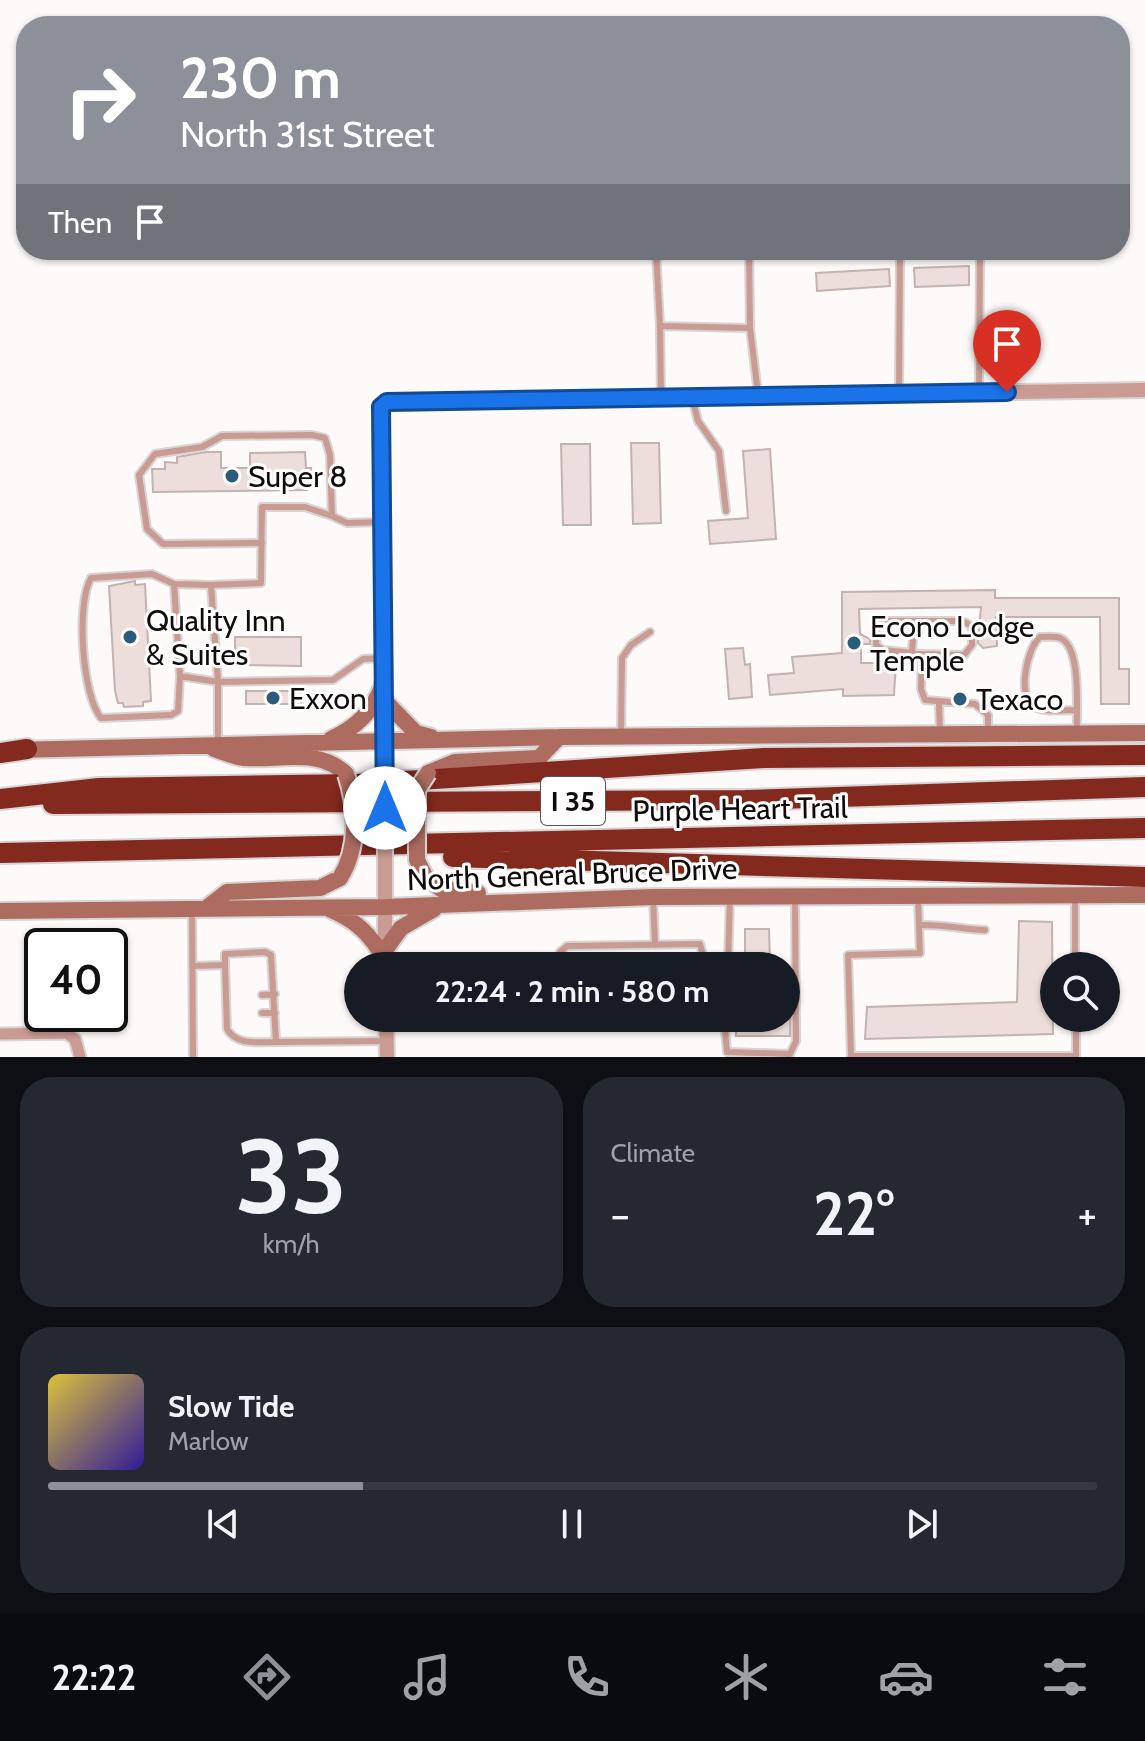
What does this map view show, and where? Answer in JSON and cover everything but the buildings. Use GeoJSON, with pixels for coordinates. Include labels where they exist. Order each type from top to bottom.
{"type":"FeatureCollection","features":[{"type":"Feature","properties":{"kind":"highway"},"geometry":{"type":"LineString","coordinates":[[0,752],[27,749]]}},
{"type":"Feature","properties":{"kind":"highway"},"geometry":{"type":"LineString","coordinates":[[0,802],[99,788],[356,784],[764,758],[1145,755]]}},
{"type":"Feature","properties":{"kind":"highway","name":"Purple Heart Trail"},"geometry":{"type":"LineString","coordinates":[[0,802],[745,800],[1145,787]]}},
{"type":"Feature","properties":{"kind":"highway","name":"Purple Heart Trail"},"geometry":{"type":"LineString","coordinates":[[0,853],[1145,828]]}},
{"type":"Feature","properties":{"kind":"highway"},"geometry":{"type":"LineString","coordinates":[[230,849],[883,872],[1145,877]]}},
{"type":"Feature","properties":{"kind":"main road"},"geometry":{"type":"LineString","coordinates":[[324,742],[362,721],[383,692],[416,733],[440,740]]}},
{"type":"Feature","properties":{"kind":"main road"},"geometry":{"type":"LineString","coordinates":[[27,749],[559,737],[1145,733]]}},
{"type":"Feature","properties":{"kind":"main road"},"geometry":{"type":"LineString","coordinates":[[529,902],[515,893],[460,894],[441,889],[425,876],[417,860],[417,790],[428,773],[455,762],[539,758],[559,737]]}},
{"type":"Feature","properties":{"kind":"main road"},"geometry":{"type":"LineString","coordinates":[[199,745],[243,758],[313,757],[334,762],[346,774],[352,793],[354,841],[349,863],[340,878],[320,888],[227,892],[199,909]]}},
{"type":"Feature","properties":{"kind":"main road","name":"North General Bruce Drive"},"geometry":{"type":"LineString","coordinates":[[0,911],[385,907],[653,897],[1145,895]]}},
{"type":"Feature","properties":{"kind":"main road"},"geometry":{"type":"LineString","coordinates":[[389,952],[401,928],[423,912],[450,904]]}},
{"type":"Feature","properties":{"kind":"main road"},"geometry":{"type":"LineString","coordinates":[[326,907],[351,918],[380,952]]}},
{"type":"Feature","properties":{"kind":"street"},"geometry":{"type":"LineString","coordinates":[[385,952],[381,407],[387,402],[1145,390]]}},
{"type":"Feature","properties":{"kind":"street"},"geometry":{"type":"LineString","coordinates":[[386,1032],[387,1057]]}},
{"type":"Feature","properties":{"kind":"street"},"geometry":{"type":"LineString","coordinates":[[0,1034],[66,1033],[75,1039],[80,1057]]}},
{"type":"Feature","properties":{"kind":"lane"},"geometry":{"type":"LineString","coordinates":[[657,260],[661,397]]}},
{"type":"Feature","properties":{"kind":"lane"},"geometry":{"type":"LineString","coordinates":[[749,260],[750,328],[759,396]]}},
{"type":"Feature","properties":{"kind":"lane"},"geometry":{"type":"LineString","coordinates":[[899,393],[900,260]]}},
{"type":"Feature","properties":{"kind":"lane"},"geometry":{"type":"LineString","coordinates":[[979,392],[980,260]]}},
{"type":"Feature","properties":{"kind":"lane"},"geometry":{"type":"LineString","coordinates":[[660,326],[750,328]]}},
{"type":"Feature","properties":{"kind":"lane"},"geometry":{"type":"LineString","coordinates":[[692,397],[698,421],[719,451],[726,511]]}},
{"type":"Feature","properties":{"kind":"lane"},"geometry":{"type":"LineString","coordinates":[[262,543],[163,544],[147,529],[139,475],[155,454],[202,447],[222,436],[312,435],[325,438],[330,455],[332,516]]}},
{"type":"Feature","properties":{"kind":"lane"},"geometry":{"type":"LineString","coordinates":[[174,584],[180,676],[178,711],[171,715],[101,718],[93,709],[82,645],[91,578],[152,574],[174,584],[261,583],[262,507],[305,507],[347,523],[381,522]]}},
{"type":"Feature","properties":{"kind":"lane"},"geometry":{"type":"LineString","coordinates":[[211,585],[218,682],[218,744]]}},
{"type":"Feature","properties":{"kind":"lane"},"geometry":{"type":"LineString","coordinates":[[883,621],[962,621],[972,626],[972,645],[964,655],[912,653],[883,650],[876,645],[877,626],[883,621]]}},
{"type":"Feature","properties":{"kind":"lane"},"geometry":{"type":"LineString","coordinates":[[912,653],[914,621]]}},
{"type":"Feature","properties":{"kind":"lane"},"geometry":{"type":"LineString","coordinates":[[621,737],[622,658],[631,645],[650,632]]}},
{"type":"Feature","properties":{"kind":"lane"},"geometry":{"type":"LineString","coordinates":[[1076,710],[1041,710],[1030,704],[1026,697],[1026,656],[1031,645],[1040,637],[1059,638],[1071,648],[1076,710],[1077,734]]}},
{"type":"Feature","properties":{"kind":"lane"},"geometry":{"type":"LineString","coordinates":[[922,654],[921,689],[925,700],[939,704],[975,704],[988,715],[988,735]]}},
{"type":"Feature","properties":{"kind":"lane"},"geometry":{"type":"LineString","coordinates":[[180,676],[218,682],[333,680],[363,659],[382,658]]}},
{"type":"Feature","properties":{"kind":"lane"},"geometry":{"type":"LineString","coordinates":[[939,704],[940,736]]}},
{"type":"Feature","properties":{"kind":"lane"},"geometry":{"type":"LineString","coordinates":[[1075,895],[1075,952]]}},
{"type":"Feature","properties":{"kind":"lane"},"geometry":{"type":"LineString","coordinates":[[795,896],[795,952]]}},
{"type":"Feature","properties":{"kind":"lane"},"geometry":{"type":"LineString","coordinates":[[918,896],[920,953],[848,955],[851,1056],[1076,1056],[1076,1032]]}},
{"type":"Feature","properties":{"kind":"lane"},"geometry":{"type":"LineString","coordinates":[[653,897],[655,945]]}},
{"type":"Feature","properties":{"kind":"lane"},"geometry":{"type":"LineString","coordinates":[[728,952],[730,897]]}},
{"type":"Feature","properties":{"kind":"lane"},"geometry":{"type":"LineString","coordinates":[[193,1057],[193,966],[199,909]]}},
{"type":"Feature","properties":{"kind":"lane"},"geometry":{"type":"LineString","coordinates":[[919,925],[951,923],[960,929],[985,930]]}},
{"type":"Feature","properties":{"kind":"lane"},"geometry":{"type":"LineString","coordinates":[[560,952],[567,946],[700,944],[704,952]]}},
{"type":"Feature","properties":{"kind":"lane"},"geometry":{"type":"LineString","coordinates":[[276,1042],[274,962],[265,952],[225,954],[227,1029],[238,1041],[276,1042],[386,1041]]}},
{"type":"Feature","properties":{"kind":"lane"},"geometry":{"type":"LineString","coordinates":[[193,966],[225,965]]}},
{"type":"Feature","properties":{"kind":"lane"},"geometry":{"type":"LineString","coordinates":[[262,976],[274,976]]}},
{"type":"Feature","properties":{"kind":"lane"},"geometry":{"type":"LineString","coordinates":[[225,978],[235,977]]}},
{"type":"Feature","properties":{"kind":"lane"},"geometry":{"type":"LineString","coordinates":[[262,995],[275,994]]}},
{"type":"Feature","properties":{"kind":"lane"},"geometry":{"type":"LineString","coordinates":[[226,996],[235,995]]}},
{"type":"Feature","properties":{"kind":"lane"},"geometry":{"type":"LineString","coordinates":[[262,1013],[275,1013]]}},
{"type":"Feature","properties":{"kind":"lane"},"geometry":{"type":"LineString","coordinates":[[226,1014],[235,1014]]}},
{"type":"Feature","properties":{"kind":"lane"},"geometry":{"type":"LineString","coordinates":[[725,1032],[727,1052],[790,1054],[796,1041],[796,1032]]}},
{"type":"Feature","properties":{"kind":"place","name":"Super 8"},"geometry":{"type":"Point","coordinates":[232,476]}},
{"type":"Feature","properties":{"kind":"place","name":"Quality Inn & Suites"},"geometry":{"type":"Point","coordinates":[130,637]}},
{"type":"Feature","properties":{"kind":"place","name":"Econo Lodge Temple"},"geometry":{"type":"Point","coordinates":[854,643]}},
{"type":"Feature","properties":{"kind":"place","name":"Exxon"},"geometry":{"type":"Point","coordinates":[273,698]}},
{"type":"Feature","properties":{"kind":"place","name":"Texaco"},"geometry":{"type":"Point","coordinates":[960,699]}},
{"type":"Feature","properties":{"kind":"route"},"geometry":{"type":"LineString","coordinates":[[385,808],[381,407],[387,402],[1007,392]]}}]}
